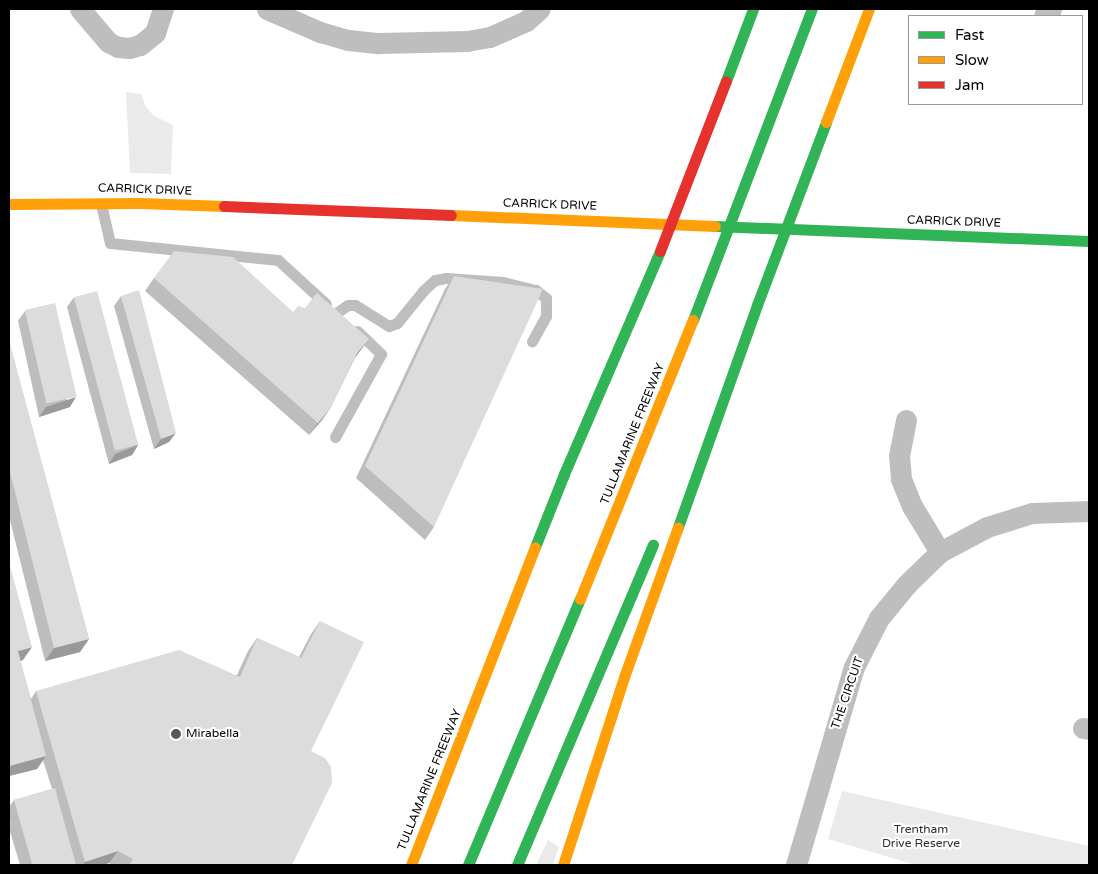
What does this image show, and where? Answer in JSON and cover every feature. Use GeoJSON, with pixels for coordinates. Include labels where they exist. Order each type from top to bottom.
{"type":"FeatureCollection","features":[{"type":"Feature","properties":{"kind":"main road","name":"TULLAMARINE FREEWAY"},"geometry":{"type":"LineString","coordinates":[[411,865],[564,474],[649,279],[707,134],[753,9]]}},
{"type":"Feature","properties":{"kind":"main road","name":"TULLAMARINE FREEWAY"},"geometry":{"type":"LineString","coordinates":[[468,865],[620,506],[747,184],[812,9]]}},
{"type":"Feature","properties":{"kind":"main road"},"geometry":{"type":"LineString","coordinates":[[563,865],[624,676],[757,305],[869,9]]}},
{"type":"Feature","properties":{"kind":"main road","name":"CARRICK DRIVE"},"geometry":{"type":"LineString","coordinates":[[9,204],[101,202],[1089,241]]}},
{"type":"Feature","properties":{"kind":"main road"},"geometry":{"type":"LineString","coordinates":[[686,469],[757,305]]}},
{"type":"Feature","properties":{"kind":"main road"},"geometry":{"type":"LineString","coordinates":[[437,765],[564,474]]}},
{"type":"Feature","properties":{"kind":"main road"},"geometry":{"type":"LineString","coordinates":[[517,865],[658,533]]}},
{"type":"Feature","properties":{"kind":"street"},"geometry":{"type":"LineString","coordinates":[[80,9],[108,42],[118,47],[140,45],[155,33],[163,9]]}},
{"type":"Feature","properties":{"kind":"street"},"geometry":{"type":"LineString","coordinates":[[267,9],[320,32],[348,40],[379,42],[467,41],[490,37],[526,21],[540,9]]}},
{"type":"Feature","properties":{"kind":"street"},"geometry":{"type":"LineString","coordinates":[[906,420],[899,455],[901,479],[912,506],[940,552]]}},
{"type":"Feature","properties":{"kind":"street","name":"THE CIRCUIT"},"geometry":{"type":"LineString","coordinates":[[796,865],[854,667],[879,618],[907,584],[940,552],[988,527],[1032,513],[1089,511]]}},
{"type":"Feature","properties":{"kind":"lane"},"geometry":{"type":"LineString","coordinates":[[101,202],[110,243],[278,260],[381,354],[335,437]]}},
{"type":"Feature","properties":{"kind":"lane"},"geometry":{"type":"LineString","coordinates":[[342,318],[348,305],[355,305],[389,326],[397,323],[422,291],[435,280],[446,278],[503,282],[536,290],[546,298],[546,316],[532,342]]}},
{"type":"Feature","properties":{"kind":"green space"},"geometry":{"type":"Polygon","coordinates":[[[126,92],[141,94],[146,107],[154,116],[173,125],[171,174],[130,173],[126,92]]]}},
{"type":"Feature","properties":{"kind":"green space","name":"Trentham Drive Reserve"},"geometry":{"type":"Polygon","coordinates":[[[842,791],[1089,846],[1089,865],[916,865],[828,839],[842,791]]]}},
{"type":"Feature","properties":{"kind":"green space"},"geometry":{"type":"Polygon","coordinates":[[[548,840],[559,847],[553,865],[536,865],[548,840]]]}},
{"type":"Feature","properties":{"kind":"building"},"geometry":{"type":"Polygon","coordinates":[[[174,251],[233,257],[293,312],[298,306],[305,308],[317,293],[369,339],[357,353],[331,407],[318,423],[154,278],[174,251]]]}},
{"type":"Feature","properties":{"kind":"building"},"geometry":{"type":"Polygon","coordinates":[[[454,276],[543,289],[434,527],[365,466],[454,276]]]}},
{"type":"Feature","properties":{"kind":"building"},"geometry":{"type":"Polygon","coordinates":[[[139,290],[176,433],[161,439],[121,296],[139,290]]]}},
{"type":"Feature","properties":{"kind":"building"},"geometry":{"type":"Polygon","coordinates":[[[97,291],[138,445],[115,451],[74,297],[97,291]]]}},
{"type":"Feature","properties":{"kind":"building"},"geometry":{"type":"Polygon","coordinates":[[[55,303],[77,397],[46,404],[25,310],[55,303]]]}},
{"type":"Feature","properties":{"kind":"building"},"geometry":{"type":"Polygon","coordinates":[[[9,341],[89,639],[54,648],[9,468],[9,341]]]}},
{"type":"Feature","properties":{"kind":"building"},"geometry":{"type":"Polygon","coordinates":[[[9,562],[32,647],[18,651],[46,756],[9,766],[9,562]]]}},
{"type":"Feature","properties":{"kind":"building","name":"Mirabella"},"geometry":{"type":"Polygon","coordinates":[[[320,621],[364,642],[311,751],[325,758],[331,767],[332,783],[292,865],[129,865],[133,859],[118,851],[85,862],[36,691],[179,650],[240,677],[257,638],[301,658],[320,621]]]}},
{"type":"Feature","properties":{"kind":"building"},"geometry":{"type":"Polygon","coordinates":[[[55,788],[76,865],[28,865],[32,864],[14,800],[55,788]]]}},
{"type":"Feature","properties":{"kind":"traffic: fast"},"geometry":{"type":"LineString","coordinates":[[726,81],[753,9]]}},
{"type":"Feature","properties":{"kind":"traffic: fast"},"geometry":{"type":"LineString","coordinates":[[693,320],[812,9]]}},
{"type":"Feature","properties":{"kind":"traffic: fast"},"geometry":{"type":"LineString","coordinates":[[678,527],[757,305],[826,122]]}},
{"type":"Feature","properties":{"kind":"traffic: fast"},"geometry":{"type":"LineString","coordinates":[[715,226],[1089,241]]}},
{"type":"Feature","properties":{"kind":"traffic: fast"},"geometry":{"type":"LineString","coordinates":[[535,547],[564,474],[660,251]]}},
{"type":"Feature","properties":{"kind":"traffic: fast"},"geometry":{"type":"LineString","coordinates":[[517,865],[653,545]]}},
{"type":"Feature","properties":{"kind":"traffic: fast"},"geometry":{"type":"LineString","coordinates":[[468,865],[580,599]]}},
{"type":"Feature","properties":{"kind":"traffic: slow"},"geometry":{"type":"LineString","coordinates":[[826,122],[869,9]]}},
{"type":"Feature","properties":{"kind":"traffic: slow"},"geometry":{"type":"LineString","coordinates":[[9,204],[140,203],[224,206]]}},
{"type":"Feature","properties":{"kind":"traffic: slow"},"geometry":{"type":"LineString","coordinates":[[451,215],[715,226]]}},
{"type":"Feature","properties":{"kind":"traffic: slow"},"geometry":{"type":"LineString","coordinates":[[580,599],[693,320]]}},
{"type":"Feature","properties":{"kind":"traffic: slow"},"geometry":{"type":"LineString","coordinates":[[563,865],[624,677],[678,527]]}},
{"type":"Feature","properties":{"kind":"traffic: slow"},"geometry":{"type":"LineString","coordinates":[[411,865],[535,547]]}},
{"type":"Feature","properties":{"kind":"traffic: jam"},"geometry":{"type":"LineString","coordinates":[[660,251],[726,81]]}},
{"type":"Feature","properties":{"kind":"traffic: jam"},"geometry":{"type":"LineString","coordinates":[[224,206],[451,215]]}},
{"type":"Feature","properties":{"kind":"place","name":"Mirabella"},"geometry":{"type":"Point","coordinates":[176,734]}}]}
